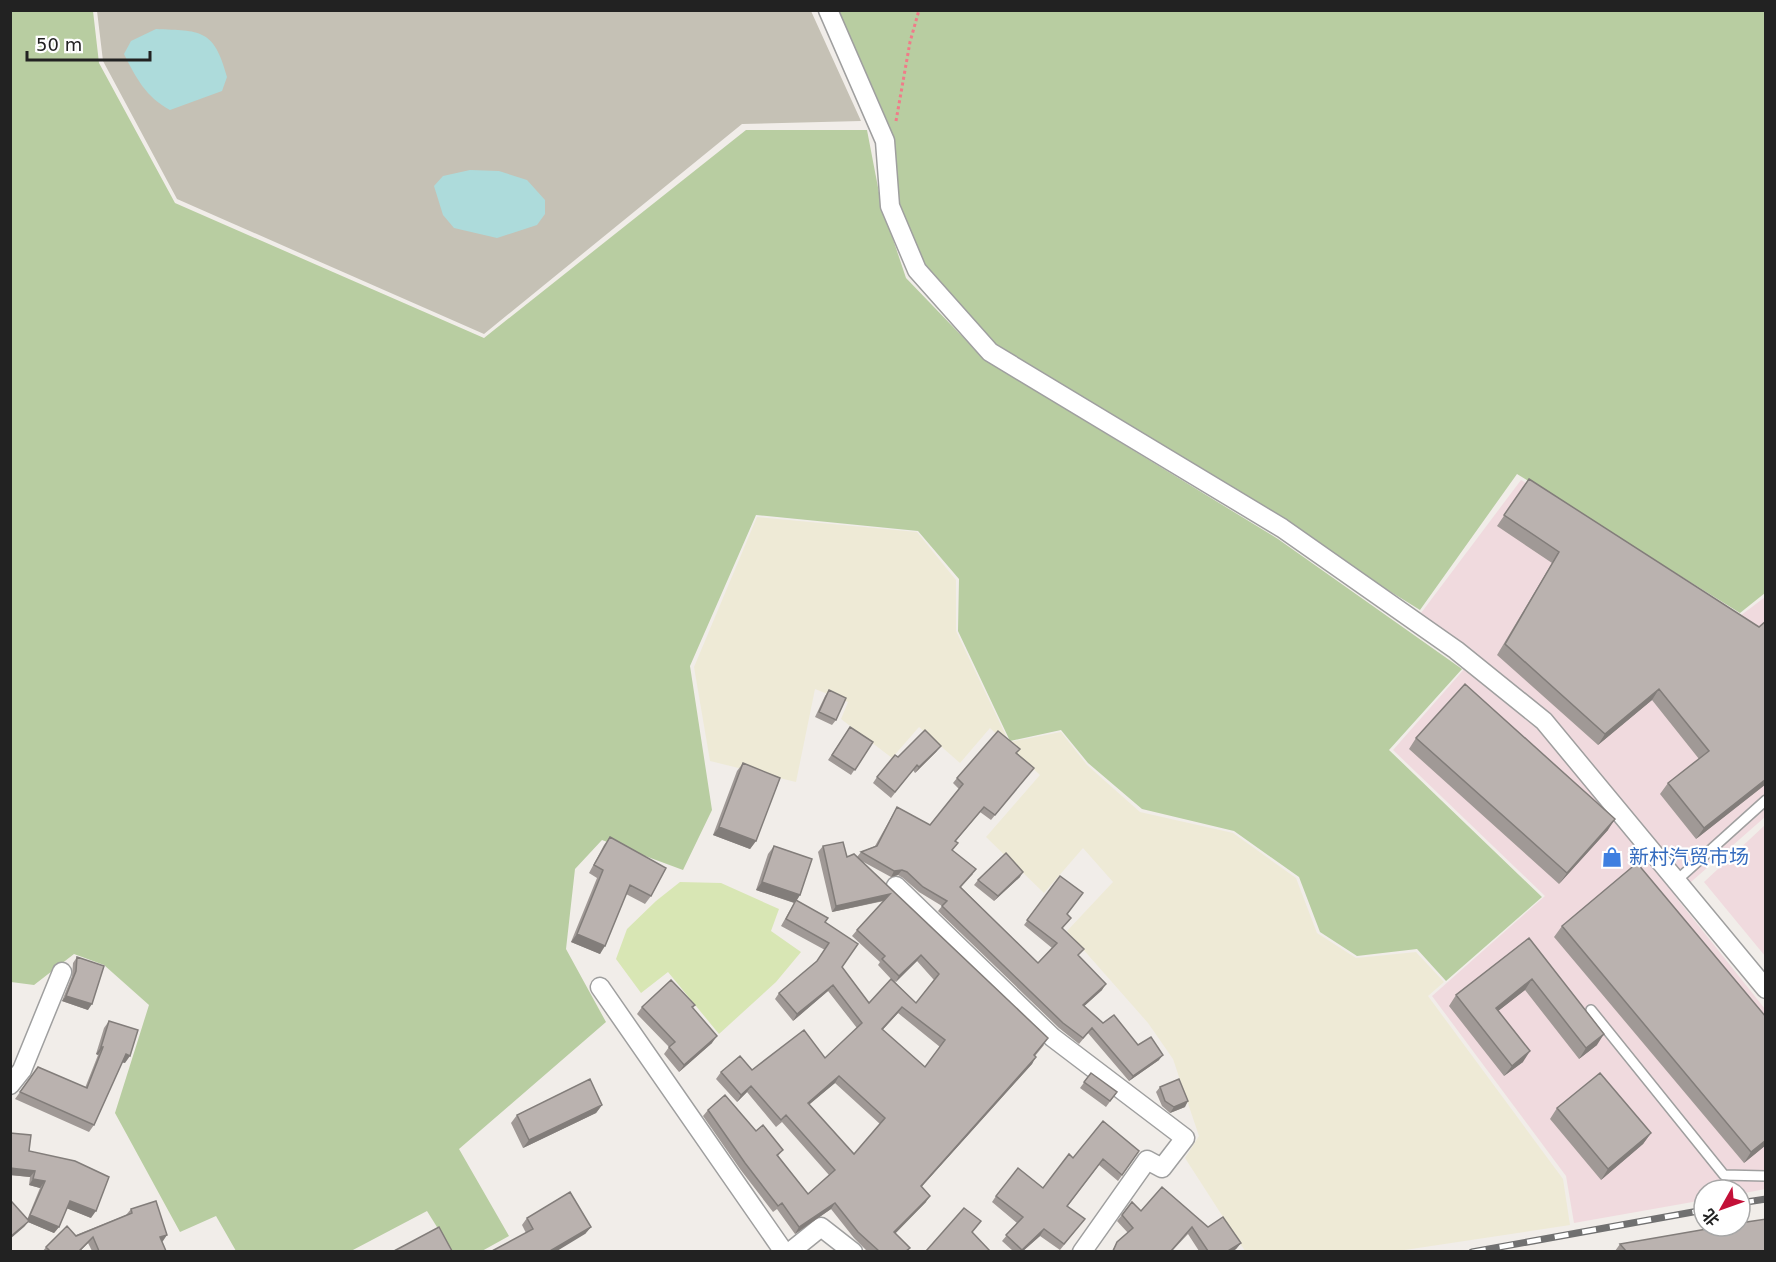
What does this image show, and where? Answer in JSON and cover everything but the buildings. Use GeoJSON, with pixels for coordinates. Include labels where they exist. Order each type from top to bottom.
{"type":"FeatureCollection","features":[{"type":"Feature","properties":{"kind":"street"},"geometry":{"type":"LineString","coordinates":[[828,10],[885,141],[890,206],[917,270],[990,352],[1282,528],[1456,650],[1544,721],[1766,989]]}},
{"type":"Feature","properties":{"kind":"street"},"geometry":{"type":"LineString","coordinates":[[896,886],[1052,1037],[1185,1138],[1162,1168],[1147,1160],[1082,1251]]}},
{"type":"Feature","properties":{"kind":"street"},"geometry":{"type":"LineString","coordinates":[[10,1085],[22,1070],[62,972]]}},
{"type":"Feature","properties":{"kind":"street"},"geometry":{"type":"LineString","coordinates":[[600,987],[784,1251]]}},
{"type":"Feature","properties":{"kind":"street"},"geometry":{"type":"LineString","coordinates":[[790,1251],[821,1227],[853,1251]]}},
{"type":"Feature","properties":{"kind":"lane"},"geometry":{"type":"LineString","coordinates":[[1676,880],[1766,800]]}},
{"type":"Feature","properties":{"kind":"lane"},"geometry":{"type":"LineString","coordinates":[[1591,1010],[1724,1175],[1766,1176]]}},
{"type":"Feature","properties":{"kind":"path"},"geometry":{"type":"LineString","coordinates":[[885,141],[898,118],[910,42],[919,10]]}},
{"type":"Feature","properties":{"kind":"shaded area"},"geometry":{"type":"Polygon","coordinates":[[[97,11],[811,11],[861,121],[742,124],[484,334],[177,199],[103,61],[97,11]]]}},
{"type":"Feature","properties":{"kind":"shaded area","name":"新村汽贸市场"},"geometry":{"type":"Polygon","coordinates":[[[1521,480],[1740,616],[1765,597],[1765,817],[1675,896],[1765,1009],[1765,1189],[1752,1192],[1752,1178],[1692,1178],[1692,1202],[1574,1223],[1566,1176],[1432,996],[1545,896],[1393,750],[1466,667],[1412,625],[1521,480]]]}},
{"type":"Feature","properties":{"kind":"shaded area"},"geometry":{"type":"Polygon","coordinates":[[[757,517],[917,532],[956,580],[956,631],[1009,742],[1061,732],[1087,765],[1140,812],[1233,833],[1296,878],[1317,933],[1356,958],[1416,952],[1444,982],[1428,996],[1563,1179],[1570,1225],[1398,1251],[1245,1251],[1185,1158],[1199,1136],[1173,1059],[1148,1023],[1067,931],[1113,882],[1083,848],[1044,893],[986,837],[1040,775],[990,728],[960,763],[919,727],[892,758],[841,719],[848,702],[815,689],[796,782],[710,761],[694,667],[757,517]]]}},
{"type":"Feature","properties":{"kind":"shaded area"},"geometry":{"type":"Polygon","coordinates":[[[1765,825],[1765,956],[1704,882],[1765,825]]]}},
{"type":"Feature","properties":{"kind":"green space"},"geometry":{"type":"Polygon","coordinates":[[[10,11],[93,11],[99,63],[175,203],[484,338],[746,130],[867,130],[881,203],[906,278],[984,359],[1278,539],[1462,669],[1389,750],[1542,897],[1446,981],[1417,949],[1357,956],[1320,932],[1299,877],[1234,831],[1142,809],[1088,763],[1061,730],[1010,741],[958,631],[959,579],[918,531],[756,515],[690,666],[712,810],[683,870],[602,840],[575,869],[566,949],[606,1022],[459,1149],[509,1236],[482,1251],[452,1251],[427,1211],[351,1251],[236,1251],[216,1216],[180,1232],[115,1113],[149,1005],[104,965],[74,954],[34,985],[11,982],[10,11]]]}},
{"type":"Feature","properties":{"kind":"green space"},"geometry":{"type":"Polygon","coordinates":[[[839,11],[1765,11],[1765,593],[1740,613],[1517,474],[1420,610],[997,347],[924,263],[895,201],[890,127],[839,11]]]}},
{"type":"Feature","properties":{"kind":"green space"},"geometry":{"type":"Polygon","coordinates":[[[680,882],[721,883],[779,909],[771,931],[801,952],[776,982],[719,1034],[668,972],[641,993],[616,959],[627,929],[680,882]]]}},
{"type":"Feature","properties":{"kind":"water"},"geometry":{"type":"Polygon","coordinates":[[[156,29],[194,32],[210,41],[217,49],[227,77],[222,91],[170,110],[154,99],[138,79],[124,54],[131,41],[156,29]]]}},
{"type":"Feature","properties":{"kind":"water"},"geometry":{"type":"Polygon","coordinates":[[[470,170],[499,171],[527,180],[545,200],[545,214],[537,225],[497,238],[454,228],[443,215],[434,186],[443,176],[470,170]]]}},
{"type":"Feature","properties":{"kind":"railway"},"geometry":{"type":"LineString","coordinates":[[1752,1201],[1766,1199]]}},
{"type":"Feature","properties":{"kind":"railway"},"geometry":{"type":"LineString","coordinates":[[1472,1252],[1692,1212]]}},
{"type":"Feature","properties":{"kind":"place","name":"新村汽贸市场"},"geometry":{"type":"Point","coordinates":[1612,857]}}]}
